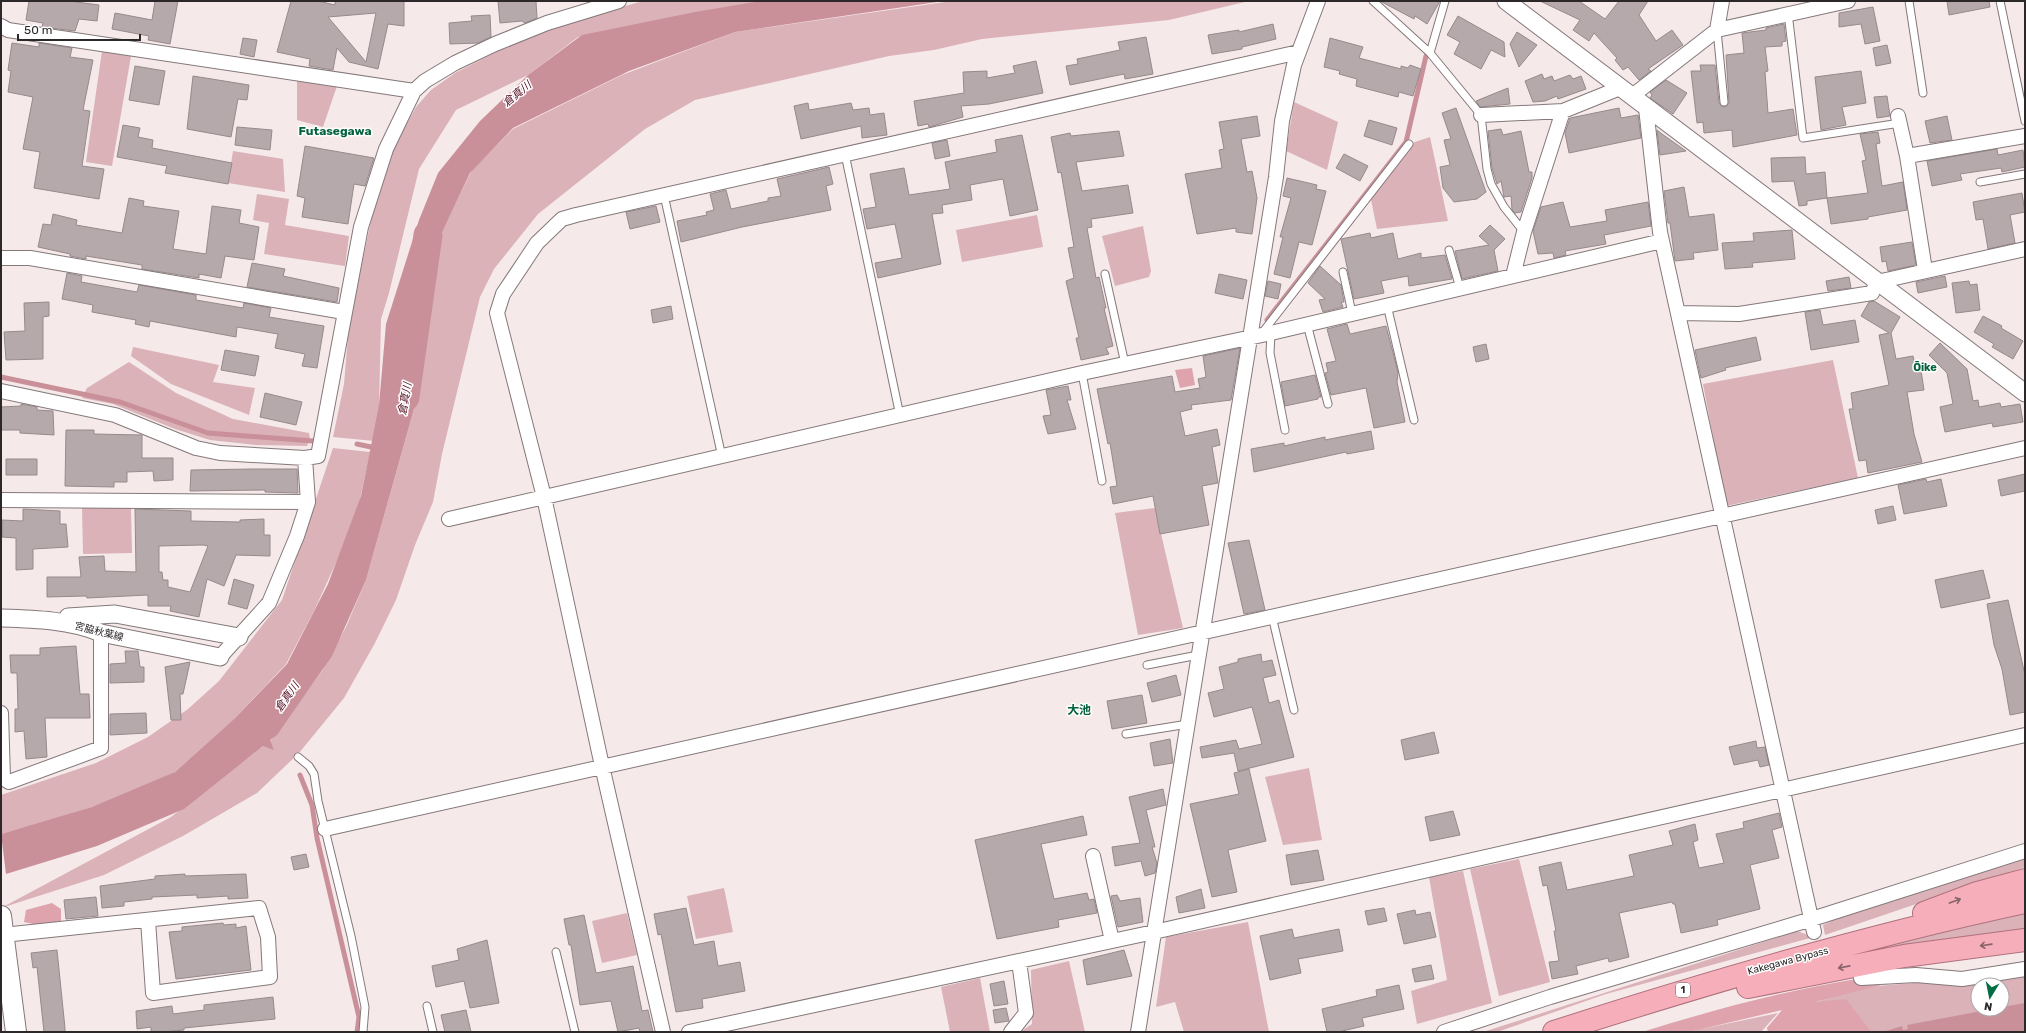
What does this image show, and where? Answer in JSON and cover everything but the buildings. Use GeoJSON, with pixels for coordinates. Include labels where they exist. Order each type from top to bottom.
{"type":"FeatureCollection","features":[{"type":"Feature","properties":{"kind":"highway"},"geometry":{"type":"LineString","coordinates":[[1814,954],[1977,893],[2025,880]]}},
{"type":"Feature","properties":{"kind":"highway","name":"Kakegawa Bypass"},"geometry":{"type":"LineString","coordinates":[[1554,1032],[1693,987],[1814,954],[2025,902]]}},
{"type":"Feature","properties":{"kind":"highway"},"geometry":{"type":"LineString","coordinates":[[1570,1032],[1640,1018],[1764,982],[1904,956],[2025,940]]}},
{"type":"Feature","properties":{"kind":"main road"},"geometry":{"type":"LineString","coordinates":[[2,925],[4,964],[16,1032]]}},
{"type":"Feature","properties":{"kind":"street"},"geometry":{"type":"LineString","coordinates":[[1,391],[115,415],[196,448],[220,453],[305,458],[318,456],[361,226],[386,149],[414,91],[425,81],[455,63],[496,44],[547,23],[619,1]]}},
{"type":"Feature","properties":{"kind":"street"},"geometry":{"type":"LineString","coordinates":[[1138,1032],[1203,632],[1261,335],[1282,121],[1294,65],[1318,1]]}},
{"type":"Feature","properties":{"kind":"street"},"geometry":{"type":"LineString","coordinates":[[1506,1],[2025,393]]}},
{"type":"Feature","properties":{"kind":"street"},"geometry":{"type":"LineString","coordinates":[[1717,30],[1722,1]]}},
{"type":"Feature","properties":{"kind":"street"},"geometry":{"type":"LineString","coordinates":[[1481,115],[1563,111],[1626,92],[1717,30],[1788,13],[1848,1]]}},
{"type":"Feature","properties":{"kind":"street"},"geometry":{"type":"LineString","coordinates":[[1,26],[8,30],[414,91]]}},
{"type":"Feature","properties":{"kind":"street"},"geometry":{"type":"LineString","coordinates":[[663,1032],[602,766],[544,497],[497,313],[503,294],[537,243],[562,219],[1299,52]]}},
{"type":"Feature","properties":{"kind":"street"},"geometry":{"type":"LineString","coordinates":[[1646,108],[1662,241],[1813,925]]}},
{"type":"Feature","properties":{"kind":"street"},"geometry":{"type":"LineString","coordinates":[[1513,276],[1524,232],[1563,111]]}},
{"type":"Feature","properties":{"kind":"street"},"geometry":{"type":"LineString","coordinates":[[1899,120],[1908,156],[1926,270]]}},
{"type":"Feature","properties":{"kind":"street"},"geometry":{"type":"LineString","coordinates":[[1908,156],[2025,136]]}},
{"type":"Feature","properties":{"kind":"street"},"geometry":{"type":"LineString","coordinates":[[450,519],[1125,364],[1261,335],[1662,241]]}},
{"type":"Feature","properties":{"kind":"street"},"geometry":{"type":"LineString","coordinates":[[1877,282],[2025,249]]}},
{"type":"Feature","properties":{"kind":"street"},"geometry":{"type":"LineString","coordinates":[[1,258],[30,258],[344,312]]}},
{"type":"Feature","properties":{"kind":"street"},"geometry":{"type":"LineString","coordinates":[[1678,313],[1739,314],[1872,293],[1877,282]]}},
{"type":"Feature","properties":{"kind":"street"},"geometry":{"type":"LineString","coordinates":[[325,829],[2025,448]]}},
{"type":"Feature","properties":{"kind":"street"},"geometry":{"type":"LineString","coordinates":[[220,657],[269,603],[297,536],[308,502],[305,458]]}},
{"type":"Feature","properties":{"kind":"street"},"geometry":{"type":"LineString","coordinates":[[1,500],[308,502]]}},
{"type":"Feature","properties":{"kind":"street"},"geometry":{"type":"LineString","coordinates":[[28,619],[115,614],[239,637]]}},
{"type":"Feature","properties":{"kind":"street","name":"宮脇秋葉線"},"geometry":{"type":"LineString","coordinates":[[1,618],[28,619],[85,627],[101,634],[220,657]]}},
{"type":"Feature","properties":{"kind":"street"},"geometry":{"type":"LineString","coordinates":[[1,713],[3,778],[9,782],[101,748],[101,634]]}},
{"type":"Feature","properties":{"kind":"street"},"geometry":{"type":"LineString","coordinates":[[688,1032],[1154,932],[2025,735]]}},
{"type":"Feature","properties":{"kind":"street"},"geometry":{"type":"LineString","coordinates":[[1444,1032],[1550,997],[1813,925],[2025,851]]}},
{"type":"Feature","properties":{"kind":"street"},"geometry":{"type":"LineString","coordinates":[[1093,856],[1112,941]]}},
{"type":"Feature","properties":{"kind":"street"},"geometry":{"type":"LineString","coordinates":[[2,925],[148,920],[259,908],[268,938],[270,977],[153,993],[148,920]]}},
{"type":"Feature","properties":{"kind":"street"},"geometry":{"type":"LineString","coordinates":[[1011,1032],[1026,1013],[1019,961]]}},
{"type":"Feature","properties":{"kind":"street"},"geometry":{"type":"LineString","coordinates":[[1861,978],[1916,975],[1962,979],[2025,969]]}},
{"type":"Feature","properties":{"kind":"lane"},"geometry":{"type":"LineString","coordinates":[[1373,1],[1430,54],[1481,115],[1487,169],[1491,184],[1504,207],[1524,232]]}},
{"type":"Feature","properties":{"kind":"lane"},"geometry":{"type":"LineString","coordinates":[[1430,54],[1445,1]]}},
{"type":"Feature","properties":{"kind":"lane"},"geometry":{"type":"LineString","coordinates":[[1910,1],[1923,93]]}},
{"type":"Feature","properties":{"kind":"lane"},"geometry":{"type":"LineString","coordinates":[[2000,1],[2025,121]]}},
{"type":"Feature","properties":{"kind":"lane"},"geometry":{"type":"LineString","coordinates":[[1788,13],[1804,138],[1899,120]]}},
{"type":"Feature","properties":{"kind":"lane"},"geometry":{"type":"LineString","coordinates":[[1717,30],[1724,102]]}},
{"type":"Feature","properties":{"kind":"lane"},"geometry":{"type":"LineString","coordinates":[[1285,430],[1270,354],[1261,335],[1409,144]]}},
{"type":"Feature","properties":{"kind":"lane"},"geometry":{"type":"LineString","coordinates":[[845,154],[900,416]]}},
{"type":"Feature","properties":{"kind":"lane"},"geometry":{"type":"LineString","coordinates":[[1980,182],[2025,174]]}},
{"type":"Feature","properties":{"kind":"lane"},"geometry":{"type":"LineString","coordinates":[[664,195],[722,457]]}},
{"type":"Feature","properties":{"kind":"lane"},"geometry":{"type":"LineString","coordinates":[[1449,250],[1460,288]]}},
{"type":"Feature","properties":{"kind":"lane"},"geometry":{"type":"LineString","coordinates":[[1343,272],[1352,313]]}},
{"type":"Feature","properties":{"kind":"lane"},"geometry":{"type":"LineString","coordinates":[[1105,274],[1125,364]]}},
{"type":"Feature","properties":{"kind":"lane"},"geometry":{"type":"LineString","coordinates":[[1387,305],[1414,420]]}},
{"type":"Feature","properties":{"kind":"lane"},"geometry":{"type":"LineString","coordinates":[[1307,324],[1328,404]]}},
{"type":"Feature","properties":{"kind":"lane"},"geometry":{"type":"LineString","coordinates":[[1082,374],[1102,481]]}},
{"type":"Feature","properties":{"kind":"lane"},"geometry":{"type":"LineString","coordinates":[[1272,616],[1294,710]]}},
{"type":"Feature","properties":{"kind":"lane"},"geometry":{"type":"LineString","coordinates":[[1147,665],[1193,656],[1198,661]]}},
{"type":"Feature","properties":{"kind":"lane"},"geometry":{"type":"LineString","coordinates":[[1126,734],[1188,724]]}},
{"type":"Feature","properties":{"kind":"lane"},"geometry":{"type":"LineString","coordinates":[[298,757],[309,766],[314,774],[325,829],[351,936],[365,1007],[363,1032]]}},
{"type":"Feature","properties":{"kind":"lane"},"geometry":{"type":"LineString","coordinates":[[556,952],[575,1032]]}},
{"type":"Feature","properties":{"kind":"lane"},"geometry":{"type":"LineString","coordinates":[[427,1006],[433,1032]]}},
{"type":"Feature","properties":{"kind":"shaded area"},"geometry":{"type":"Polygon","coordinates":[[[643,1],[768,1],[578,37],[528,75],[456,110],[419,169],[389,293],[381,319],[379,407],[374,441],[333,437],[344,384],[349,325],[379,183],[398,140],[416,107],[431,90],[455,73],[520,40],[576,20],[643,1]]]}},
{"type":"Feature","properties":{"kind":"shaded area"},"geometry":{"type":"Polygon","coordinates":[[[952,1],[1249,1],[1169,20],[982,39],[934,50],[889,56],[695,100],[645,129],[538,214],[494,269],[480,297],[442,454],[433,502],[415,545],[396,600],[375,643],[344,698],[299,753],[257,793],[183,836],[104,875],[1,908],[171,817],[271,740],[322,671],[346,627],[366,580],[419,391],[407,339],[410,303],[434,247],[472,170],[513,129],[622,75],[735,32],[952,1]]]}},
{"type":"Feature","properties":{"kind":"shaded area"},"geometry":{"type":"Polygon","coordinates":[[[102,51],[131,56],[112,166],[86,162],[102,51]]]}},
{"type":"Feature","properties":{"kind":"shaded area"},"geometry":{"type":"Polygon","coordinates":[[[297,81],[337,86],[323,127],[297,120],[297,81]]]}},
{"type":"Feature","properties":{"kind":"shaded area"},"geometry":{"type":"Polygon","coordinates":[[[1294,102],[1338,122],[1327,170],[1286,151],[1294,102]]]}},
{"type":"Feature","properties":{"kind":"shaded area"},"geometry":{"type":"Polygon","coordinates":[[[1430,137],[1448,221],[1377,229],[1370,195],[1409,144],[1430,137]]]}},
{"type":"Feature","properties":{"kind":"shaded area"},"geometry":{"type":"Polygon","coordinates":[[[233,151],[283,159],[285,192],[228,183],[233,151]]]}},
{"type":"Feature","properties":{"kind":"shaded area"},"geometry":{"type":"Polygon","coordinates":[[[257,194],[289,199],[285,225],[349,236],[345,266],[264,254],[269,223],[253,220],[257,194]]]}},
{"type":"Feature","properties":{"kind":"shaded area"},"geometry":{"type":"Polygon","coordinates":[[[1037,215],[1043,247],[962,262],[956,230],[1037,215]]]}},
{"type":"Feature","properties":{"kind":"shaded area"},"geometry":{"type":"Polygon","coordinates":[[[1143,226],[1151,271],[1149,277],[1115,286],[1102,236],[1143,226]]]}},
{"type":"Feature","properties":{"kind":"shaded area"},"geometry":{"type":"Polygon","coordinates":[[[133,347],[219,365],[213,382],[255,388],[249,415],[171,384],[131,356],[133,347]]]}},
{"type":"Feature","properties":{"kind":"shaded area"},"geometry":{"type":"Polygon","coordinates":[[[1833,360],[1858,478],[1726,506],[1703,384],[1833,360]]]}},
{"type":"Feature","properties":{"kind":"shaded area"},"geometry":{"type":"Polygon","coordinates":[[[129,362],[176,393],[233,419],[309,433],[310,439],[307,446],[256,445],[210,440],[175,429],[113,404],[82,398],[87,388],[129,362]]]}},
{"type":"Feature","properties":{"kind":"shaded area"},"geometry":{"type":"Polygon","coordinates":[[[1192,368],[1195,385],[1180,388],[1175,370],[1192,368]]]}},
{"type":"Feature","properties":{"kind":"shaded area"},"geometry":{"type":"Polygon","coordinates":[[[333,448],[370,452],[359,504],[339,556],[314,611],[286,664],[235,718],[175,772],[120,798],[1,834],[1,795],[96,763],[148,737],[188,709],[219,681],[282,600],[333,448]]]}},
{"type":"Feature","properties":{"kind":"shaded area"},"geometry":{"type":"Polygon","coordinates":[[[82,508],[131,508],[132,553],[83,554],[82,508]]]}},
{"type":"Feature","properties":{"kind":"shaded area"},"geometry":{"type":"Polygon","coordinates":[[[1155,508],[1183,628],[1138,635],[1115,513],[1155,508]]]}},
{"type":"Feature","properties":{"kind":"shaded area"},"geometry":{"type":"Polygon","coordinates":[[[1309,768],[1322,840],[1283,845],[1265,777],[1309,768]]]}},
{"type":"Feature","properties":{"kind":"shaded area"},"geometry":{"type":"Polygon","coordinates":[[[2025,855],[2025,867],[1825,935],[1823,925],[1864,906],[2025,855]]]}},
{"type":"Feature","properties":{"kind":"shaded area"},"geometry":{"type":"Polygon","coordinates":[[[1519,859],[1550,982],[1499,996],[1470,869],[1519,859]]]}},
{"type":"Feature","properties":{"kind":"shaded area"},"geometry":{"type":"Polygon","coordinates":[[[1463,871],[1492,1003],[1417,1024],[1411,991],[1447,980],[1429,877],[1463,871]]]}},
{"type":"Feature","properties":{"kind":"shaded area"},"geometry":{"type":"Polygon","coordinates":[[[724,888],[733,932],[696,939],[687,896],[724,888]]]}},
{"type":"Feature","properties":{"kind":"shaded area"},"geometry":{"type":"Polygon","coordinates":[[[52,903],[61,909],[61,921],[38,925],[24,922],[26,910],[52,903]]]}},
{"type":"Feature","properties":{"kind":"shaded area"},"geometry":{"type":"Polygon","coordinates":[[[627,913],[637,955],[602,963],[592,921],[627,913]]]}},
{"type":"Feature","properties":{"kind":"shaded area"},"geometry":{"type":"Polygon","coordinates":[[[2025,913],[2025,931],[1830,957],[2025,913]]]}},
{"type":"Feature","properties":{"kind":"shaded area"},"geometry":{"type":"Polygon","coordinates":[[[1248,922],[1269,1032],[1184,1032],[1175,1002],[1156,1007],[1166,937],[1248,922]]]}},
{"type":"Feature","properties":{"kind":"shaded area"},"geometry":{"type":"Polygon","coordinates":[[[1797,931],[1814,937],[1606,994],[1497,1032],[1483,1032],[1797,931]]]}},
{"type":"Feature","properties":{"kind":"shaded area"},"geometry":{"type":"Polygon","coordinates":[[[1069,961],[1085,1032],[1020,1032],[1032,1024],[1031,970],[1069,961]]]}},
{"type":"Feature","properties":{"kind":"shaded area"},"geometry":{"type":"Polygon","coordinates":[[[2025,969],[2025,1032],[1768,1032],[1767,1028],[1783,1010],[1810,1004],[1865,987],[1970,978],[1970,1017],[2010,1017],[2010,977],[1975,977],[2025,969]]]}},
{"type":"Feature","properties":{"kind":"shaded area"},"geometry":{"type":"Polygon","coordinates":[[[980,978],[990,1032],[950,1032],[941,987],[980,978]]]}},
{"type":"Feature","properties":{"kind":"shaded area"},"geometry":{"type":"Polygon","coordinates":[[[1856,979],[1881,985],[1815,1002],[1846,999],[1871,1032],[1769,1032],[1767,1028],[1782,1010],[1689,1032],[1642,1032],[1748,1002],[1802,989],[1856,979]]]}},
{"type":"Feature","properties":{"kind":"shaded area"},"geometry":{"type":"Polygon","coordinates":[[[1778,1013],[1761,1032],[1689,1032],[1692,1031],[1778,1013]]]}},
{"type":"Feature","properties":{"kind":"water"},"geometry":{"type":"Polygon","coordinates":[[[761,1],[944,1],[735,32],[629,71],[513,128],[470,173],[410,300],[407,339],[419,391],[366,580],[332,656],[277,735],[270,740],[274,750],[263,746],[184,809],[97,846],[6,874],[1,834],[92,807],[175,772],[235,718],[287,664],[328,584],[361,496],[379,405],[386,324],[419,220],[438,173],[480,121],[528,75],[582,35],[695,12],[761,1]]]}},
{"type":"Feature","properties":{"kind":"water"},"geometry":{"type":"Polygon","coordinates":[[[2025,1003],[2025,1032],[1883,1032],[1902,1026],[1903,1030],[1908,1029],[1907,1025],[1970,1013],[1970,1017],[2010,1017],[2010,1006],[2025,1003]]]}},
{"type":"Feature","properties":{"kind":"waterway"},"geometry":{"type":"LineString","coordinates":[[1267,320],[1406,142],[1426,56]]}},
{"type":"Feature","properties":{"kind":"waterway","name":"倉真川"},"geometry":{"type":"LineString","coordinates":[[405,397],[428,235]]}},
{"type":"Feature","properties":{"kind":"waterway"},"geometry":{"type":"LineString","coordinates":[[1,377],[120,402],[208,433],[313,441]]}},
{"type":"Feature","properties":{"kind":"waterway"},"geometry":{"type":"LineString","coordinates":[[357,444],[376,448]]}},
{"type":"Feature","properties":{"kind":"waterway"},"geometry":{"type":"LineString","coordinates":[[300,775],[312,805],[317,838],[359,1017],[357,1032]]}},
{"type":"Feature","properties":{"kind":"district","name":"Futasegawa"},"geometry":{"type":"Point","coordinates":[335,131]}},
{"type":"Feature","properties":{"kind":"district","name":"Ōike"},"geometry":{"type":"Point","coordinates":[1925,367]}},
{"type":"Feature","properties":{"kind":"district","name":"大池"},"geometry":{"type":"Point","coordinates":[1079,710]}}]}
